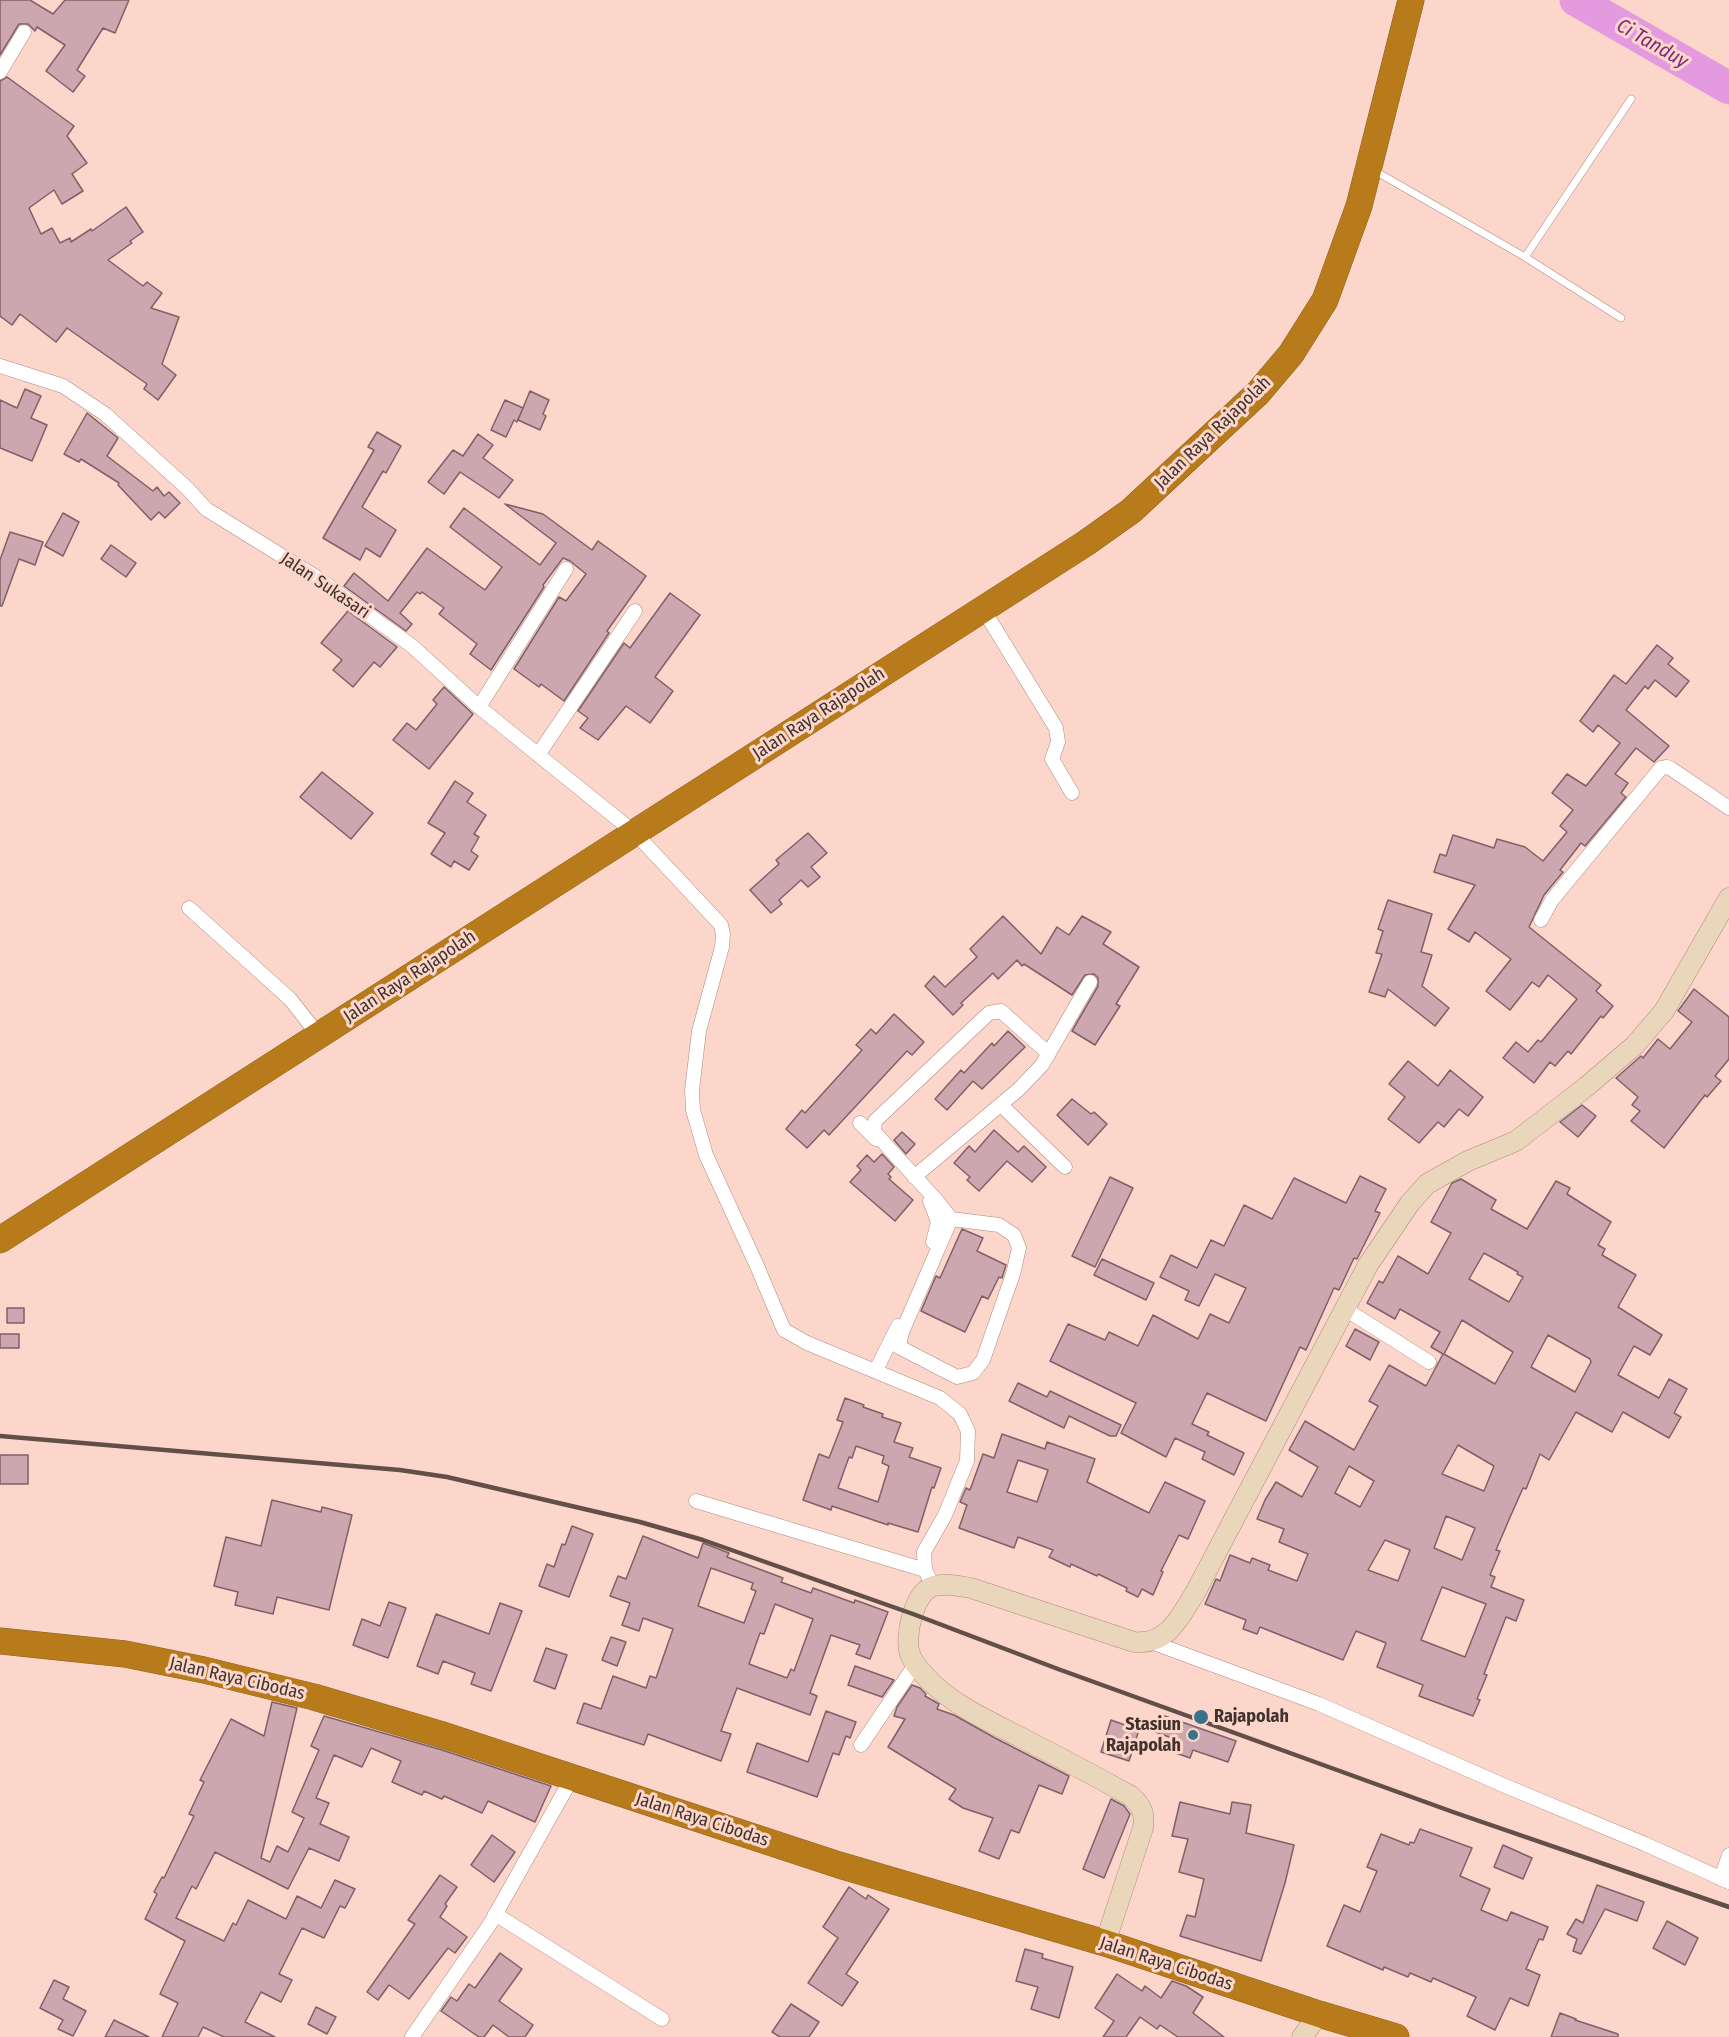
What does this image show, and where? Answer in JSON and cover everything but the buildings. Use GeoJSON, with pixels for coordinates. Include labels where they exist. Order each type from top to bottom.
{"type":"FeatureCollection","features":[{"type":"Feature","properties":{"kind":"highway","name":"Jalan Raya Rajapolah"},"geometry":{"type":"LineString","coordinates":[[0,1240],[1086,543],[1131,511],[1258,393],[1291,354],[1325,300],[1359,206],[1370,168],[1411,0]]}},
{"type":"Feature","properties":{"kind":"highway","name":"Jalan Raya Cibodas"},"geometry":{"type":"LineString","coordinates":[[0,1641],[124,1654],[204,1670],[358,1710],[446,1736],[839,1865],[1105,1943],[1396,2037]]}},
{"type":"Feature","properties":{"kind":"main road"},"geometry":{"type":"LineString","coordinates":[[1105,1943],[1143,1828],[1144,1815],[1141,1804],[1131,1796],[970,1711],[933,1684],[915,1665],[907,1639],[910,1621],[926,1590],[929,1578],[947,1585],[971,1588],[1134,1642],[1151,1642],[1167,1633],[1195,1593],[1368,1265],[1410,1203],[1426,1184],[1468,1161],[1516,1140],[1586,1087],[1635,1045],[1664,1011],[1729,898]]}},
{"type":"Feature","properties":{"kind":"main road"},"geometry":{"type":"LineString","coordinates":[[1302,2037],[1319,2014]]}},
{"type":"Feature","properties":{"kind":"street"},"geometry":{"type":"LineString","coordinates":[[0,72],[24,32]]}},
{"type":"Feature","properties":{"kind":"street","name":"Jalan Sukasari"},"geometry":{"type":"LineString","coordinates":[[0,366],[63,386],[105,414],[206,509],[316,578],[412,646],[479,707],[635,833],[722,925],[722,947],[699,1031],[692,1090],[693,1110],[706,1155],[784,1330],[807,1343],[940,1398],[960,1414],[968,1431],[967,1461],[945,1515],[924,1552],[929,1578]]}},
{"type":"Feature","properties":{"kind":"street"},"geometry":{"type":"LineString","coordinates":[[479,707],[566,569]]}},
{"type":"Feature","properties":{"kind":"street"},"geometry":{"type":"LineString","coordinates":[[983,609],[1056,728],[1058,742],[1052,759],[1072,793]]}},
{"type":"Feature","properties":{"kind":"street"},"geometry":{"type":"LineString","coordinates":[[538,755],[635,611]]}},
{"type":"Feature","properties":{"kind":"street"},"geometry":{"type":"LineString","coordinates":[[1541,920],[1552,900],[1661,768],[1670,768],[1729,808]]}},
{"type":"Feature","properties":{"kind":"street"},"geometry":{"type":"LineString","coordinates":[[189,908],[290,999],[320,1036]]}},
{"type":"Feature","properties":{"kind":"street"},"geometry":{"type":"LineString","coordinates":[[914,1177],[1001,1105],[1042,1065],[1090,982]]}},
{"type":"Feature","properties":{"kind":"street"},"geometry":{"type":"LineString","coordinates":[[876,1370],[905,1313],[928,1256],[938,1222],[931,1203],[914,1177],[874,1131],[875,1121],[989,1013],[1001,1011],[1049,1054]]}},
{"type":"Feature","properties":{"kind":"street"},"geometry":{"type":"LineString","coordinates":[[1001,1105],[1065,1167]]}},
{"type":"Feature","properties":{"kind":"street"},"geometry":{"type":"LineString","coordinates":[[861,1123],[938,1202],[951,1219],[999,1225],[1014,1235],[1019,1248],[1013,1274],[983,1360],[973,1373],[957,1377],[899,1347]]}},
{"type":"Feature","properties":{"kind":"street"},"geometry":{"type":"LineString","coordinates":[[876,1370],[899,1347],[902,1332],[951,1219]]}},
{"type":"Feature","properties":{"kind":"street"},"geometry":{"type":"LineString","coordinates":[[1345,1309],[1429,1362]]}},
{"type":"Feature","properties":{"kind":"street"},"geometry":{"type":"LineString","coordinates":[[696,1501],[929,1578]]}},
{"type":"Feature","properties":{"kind":"street"},"geometry":{"type":"LineString","coordinates":[[1151,1642],[1319,1704],[1725,1880],[1729,1855]]}},
{"type":"Feature","properties":{"kind":"street"},"geometry":{"type":"LineString","coordinates":[[861,1744],[915,1665]]}},
{"type":"Feature","properties":{"kind":"street"},"geometry":{"type":"LineString","coordinates":[[412,2037],[495,1914],[572,1778]]}},
{"type":"Feature","properties":{"kind":"street"},"geometry":{"type":"LineString","coordinates":[[495,1914],[662,2019]]}},
{"type":"Feature","properties":{"kind":"lane"},"geometry":{"type":"LineString","coordinates":[[1524,257],[1631,99]]}},
{"type":"Feature","properties":{"kind":"lane"},"geometry":{"type":"LineString","coordinates":[[1370,168],[1524,257],[1621,318]]}},
{"type":"Feature","properties":{"kind":"waterway","name":"Ci Tanduy"},"geometry":{"type":"LineString","coordinates":[[1576,0],[1729,88]]}},
{"type":"Feature","properties":{"kind":"railway"},"geometry":{"type":"LineString","coordinates":[[0,1436],[400,1470],[447,1477],[640,1522],[703,1540],[913,1614],[1453,1812],[1729,1907]]}},
{"type":"Feature","properties":{"kind":"place","name":"Rajapolah"},"geometry":{"type":"Point","coordinates":[1201,1717]}},
{"type":"Feature","properties":{"kind":"place","name":"Stasiun Rajapolah"},"geometry":{"type":"Point","coordinates":[1193,1735]}}]}
